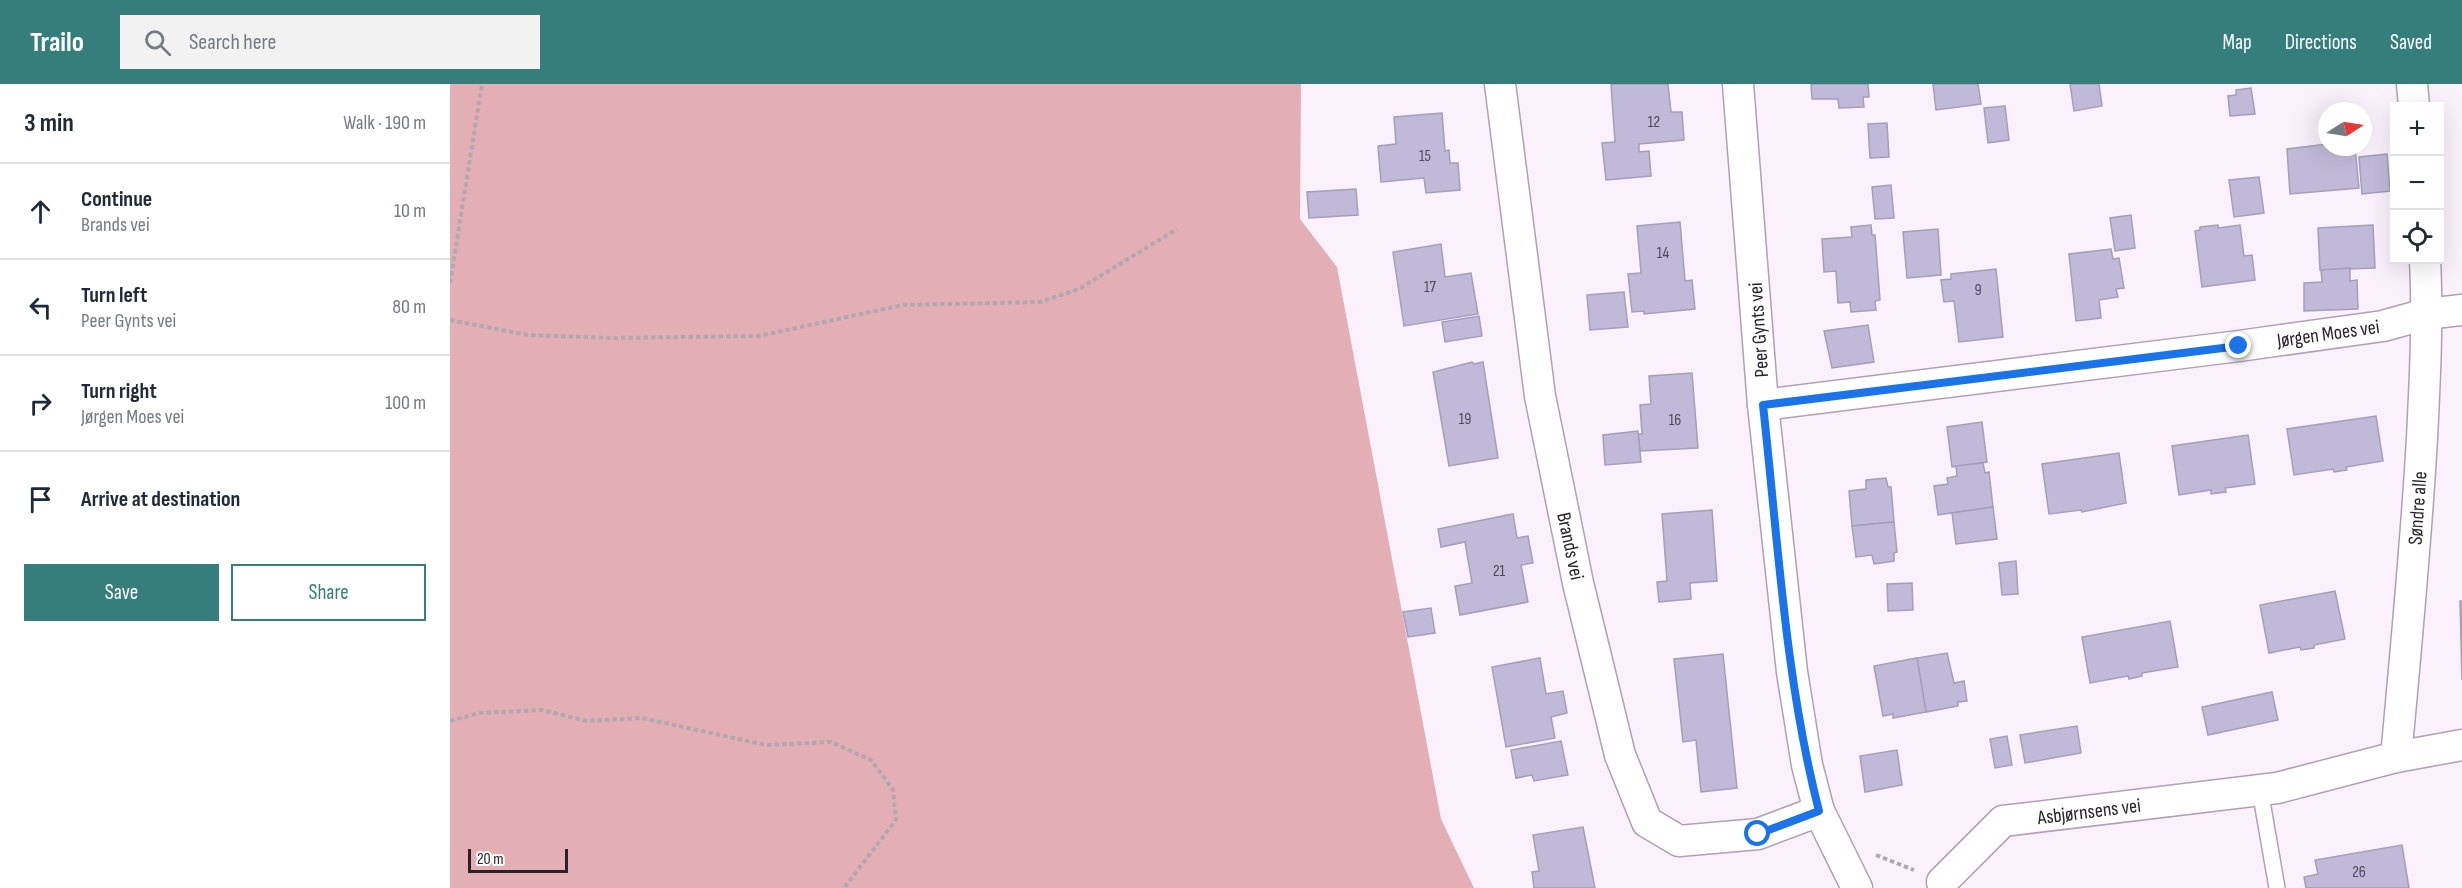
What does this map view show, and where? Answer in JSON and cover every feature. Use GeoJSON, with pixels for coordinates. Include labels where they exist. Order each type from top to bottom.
{"type":"FeatureCollection","features":[{"type":"Feature","properties":{"kind":"street","name":"Brands vei"},"geometry":{"type":"LineString","coordinates":[[1500,84],[1540,396],[1578,583],[1620,755],[1647,822],[1679,841],[1758,834],[1825,824]]}},
{"type":"Feature","properties":{"kind":"street","name":"Peer Gynts vei"},"geometry":{"type":"LineString","coordinates":[[1738,84],[1763,405],[1792,672],[1807,765],[1825,824],[1857,888]]}},
{"type":"Feature","properties":{"kind":"street"},"geometry":{"type":"LineString","coordinates":[[2412,84],[2414,102]]}},
{"type":"Feature","properties":{"kind":"street","name":"Søndre alle"},"geometry":{"type":"LineString","coordinates":[[2396,756],[2416,534],[2426,314],[2425,264]]}},
{"type":"Feature","properties":{"kind":"street","name":"Jørgen Moes vei"},"geometry":{"type":"LineString","coordinates":[[1763,405],[2239,346],[2383,326],[2426,314],[2462,310]]}},
{"type":"Feature","properties":{"kind":"street","name":"Asbjørnsens vei"},"geometry":{"type":"LineString","coordinates":[[1942,882],[2003,821],[2277,788],[2396,756],[2462,745]]}},
{"type":"Feature","properties":{"kind":"lane"},"geometry":{"type":"LineString","coordinates":[[2260,790],[2277,888]]}},
{"type":"Feature","properties":{"kind":"path"},"geometry":{"type":"LineString","coordinates":[[450,283],[482,84]]}},
{"type":"Feature","properties":{"kind":"path"},"geometry":{"type":"LineString","coordinates":[[450,320],[528,335],[610,338],[759,336],[903,305],[1040,302],[1078,289],[1177,229]]}},
{"type":"Feature","properties":{"kind":"path"},"geometry":{"type":"LineString","coordinates":[[450,721],[479,712],[542,710],[587,721],[642,718],[766,745],[831,742],[871,760],[893,790],[896,820],[844,888]]}},
{"type":"Feature","properties":{"kind":"path"},"geometry":{"type":"LineString","coordinates":[[1825,824],[1942,882]]}},
{"type":"Feature","properties":{"kind":"shaded area"},"geometry":{"type":"Polygon","coordinates":[[[450,84],[1301,84],[1300,219],[1337,267],[1441,819],[1474,888],[450,888],[450,84]]]}},
{"type":"Feature","properties":{"kind":"building"},"geometry":{"type":"Polygon","coordinates":[[[1611,84],[1668,84],[1671,112],[1682,112],[1684,140],[1639,144],[1639,152],[1649,151],[1651,176],[1606,180],[1602,143],[1615,142],[1611,84]]]}},
{"type":"Feature","properties":{"kind":"building"},"geometry":{"type":"Polygon","coordinates":[[[1811,84],[1868,84],[1869,97],[1863,97],[1864,107],[1839,108],[1838,99],[1812,99],[1811,84]]]}},
{"type":"Feature","properties":{"kind":"building"},"geometry":{"type":"Polygon","coordinates":[[[1933,84],[1978,84],[1981,104],[1936,110],[1933,84]]]}},
{"type":"Feature","properties":{"kind":"building"},"geometry":{"type":"Polygon","coordinates":[[[2070,84],[2099,84],[2102,106],[2074,111],[2070,84]]]}},
{"type":"Feature","properties":{"kind":"building"},"geometry":{"type":"Polygon","coordinates":[[[2251,88],[2255,114],[2230,116],[2228,96],[2236,95],[2236,90],[2251,88]]]}},
{"type":"Feature","properties":{"kind":"building"},"geometry":{"type":"Polygon","coordinates":[[[2005,106],[2009,140],[1988,143],[1984,108],[2005,106]]]}},
{"type":"Feature","properties":{"kind":"building"},"geometry":{"type":"Polygon","coordinates":[[[1442,113],[1445,151],[1449,150],[1450,163],[1458,163],[1460,190],[1426,193],[1424,178],[1381,182],[1378,146],[1396,144],[1394,117],[1442,113]]]}},
{"type":"Feature","properties":{"kind":"building"},"geometry":{"type":"Polygon","coordinates":[[[1887,123],[1889,157],[1870,158],[1868,124],[1887,123]]]}},
{"type":"Feature","properties":{"kind":"building"},"geometry":{"type":"Polygon","coordinates":[[[2318,145],[2318,156],[2356,156],[2359,188],[2290,194],[2287,149],[2318,145]]]}},
{"type":"Feature","properties":{"kind":"building"},"geometry":{"type":"Polygon","coordinates":[[[2387,154],[2390,191],[2362,194],[2359,157],[2387,154]]]}},
{"type":"Feature","properties":{"kind":"building"},"geometry":{"type":"Polygon","coordinates":[[[2259,177],[2264,213],[2234,217],[2229,180],[2259,177]]]}},
{"type":"Feature","properties":{"kind":"building"},"geometry":{"type":"Polygon","coordinates":[[[1891,185],[1894,218],[1875,219],[1872,187],[1891,185]]]}},
{"type":"Feature","properties":{"kind":"building"},"geometry":{"type":"Polygon","coordinates":[[[1356,189],[1358,215],[1309,218],[1307,192],[1356,189]]]}},
{"type":"Feature","properties":{"kind":"building"},"geometry":{"type":"Polygon","coordinates":[[[2131,215],[2135,248],[2115,251],[2110,218],[2131,215]]]}},
{"type":"Feature","properties":{"kind":"building"},"geometry":{"type":"Polygon","coordinates":[[[1680,222],[1685,281],[1692,280],[1695,309],[1644,314],[1644,311],[1632,312],[1628,274],[1641,273],[1637,226],[1680,222]]]}},
{"type":"Feature","properties":{"kind":"building"},"geometry":{"type":"Polygon","coordinates":[[[1871,225],[1872,235],[1875,235],[1880,300],[1875,301],[1876,310],[1851,312],[1850,302],[1838,303],[1836,271],[1824,272],[1822,239],[1852,237],[1851,227],[1871,225]]]}},
{"type":"Feature","properties":{"kind":"building"},"geometry":{"type":"Polygon","coordinates":[[[2218,225],[2218,228],[2240,225],[2244,256],[2252,255],[2255,280],[2202,287],[2195,231],[2200,230],[2200,227],[2218,225]]]}},
{"type":"Feature","properties":{"kind":"building"},"geometry":{"type":"Polygon","coordinates":[[[2373,225],[2375,268],[2320,270],[2318,228],[2373,225]]]}},
{"type":"Feature","properties":{"kind":"building"},"geometry":{"type":"Polygon","coordinates":[[[1938,229],[1941,275],[1907,278],[1903,232],[1938,229]]]}},
{"type":"Feature","properties":{"kind":"building"},"geometry":{"type":"Polygon","coordinates":[[[1441,244],[1445,277],[1471,273],[1478,314],[1404,326],[1393,252],[1441,244]]]}},
{"type":"Feature","properties":{"kind":"building"},"geometry":{"type":"Polygon","coordinates":[[[2111,249],[2113,259],[2119,258],[2124,288],[2116,289],[2118,297],[2099,300],[2101,318],[2076,321],[2069,254],[2111,249]]]}},
{"type":"Feature","properties":{"kind":"building"},"geometry":{"type":"Polygon","coordinates":[[[2350,268],[2350,281],[2357,280],[2358,309],[2304,311],[2304,283],[2322,282],[2321,270],[2350,268]]]}},
{"type":"Feature","properties":{"kind":"building"},"geometry":{"type":"Polygon","coordinates":[[[1996,269],[2003,337],[1959,342],[1954,301],[1944,302],[1941,280],[1951,279],[1951,274],[1996,269]]]}},
{"type":"Feature","properties":{"kind":"building"},"geometry":{"type":"Polygon","coordinates":[[[1624,292],[1628,327],[1590,330],[1587,295],[1624,292]]]}},
{"type":"Feature","properties":{"kind":"building"},"geometry":{"type":"Polygon","coordinates":[[[1479,316],[1482,336],[1445,342],[1442,322],[1479,316]]]}},
{"type":"Feature","properties":{"kind":"building"},"geometry":{"type":"Polygon","coordinates":[[[1868,325],[1874,362],[1832,368],[1824,331],[1868,325]]]}},
{"type":"Feature","properties":{"kind":"building"},"geometry":{"type":"Polygon","coordinates":[[[1472,362],[1474,364],[1483,362],[1498,458],[1449,466],[1433,372],[1472,362]]]}},
{"type":"Feature","properties":{"kind":"building"},"geometry":{"type":"Polygon","coordinates":[[[1692,373],[1698,448],[1640,451],[1638,434],[1642,434],[1640,405],[1651,404],[1649,376],[1692,373]]]}},
{"type":"Feature","properties":{"kind":"building"},"geometry":{"type":"Polygon","coordinates":[[[2376,416],[2383,461],[2346,467],[2347,470],[2334,472],[2333,469],[2294,475],[2287,429],[2376,416]]]}},
{"type":"Feature","properties":{"kind":"building"},"geometry":{"type":"Polygon","coordinates":[[[1982,422],[1987,462],[1952,467],[1947,427],[1982,422]]]}},
{"type":"Feature","properties":{"kind":"building"},"geometry":{"type":"Polygon","coordinates":[[[1638,431],[1641,462],[1605,465],[1603,435],[1638,431]]]}},
{"type":"Feature","properties":{"kind":"building"},"geometry":{"type":"Polygon","coordinates":[[[2248,435],[2255,484],[2225,488],[2226,492],[2211,494],[2211,490],[2179,495],[2172,446],[2248,435]]]}},
{"type":"Feature","properties":{"kind":"building"},"geometry":{"type":"Polygon","coordinates":[[[2119,453],[2126,503],[2082,512],[2081,510],[2049,514],[2042,464],[2119,453]]]}},
{"type":"Feature","properties":{"kind":"building"},"geometry":{"type":"Polygon","coordinates":[[[1983,463],[1985,473],[1989,472],[1993,507],[1938,515],[1934,486],[1948,484],[1947,478],[1957,476],[1956,466],[1983,463]]]}},
{"type":"Feature","properties":{"kind":"building"},"geometry":{"type":"Polygon","coordinates":[[[1886,478],[1888,487],[1891,487],[1894,522],[1852,526],[1849,491],[1866,489],[1866,480],[1886,478]]]}},
{"type":"Feature","properties":{"kind":"building"},"geometry":{"type":"Polygon","coordinates":[[[1993,507],[1997,539],[1956,544],[1952,513],[1993,507]]]}},
{"type":"Feature","properties":{"kind":"building"},"geometry":{"type":"Polygon","coordinates":[[[1712,510],[1717,581],[1690,583],[1691,599],[1659,602],[1657,582],[1667,581],[1662,514],[1712,510]]]}},
{"type":"Feature","properties":{"kind":"building"},"geometry":{"type":"Polygon","coordinates":[[[1513,514],[1517,538],[1528,536],[1533,563],[1521,565],[1528,602],[1460,615],[1455,586],[1472,583],[1465,542],[1441,547],[1438,529],[1513,514]]]}},
{"type":"Feature","properties":{"kind":"building"},"geometry":{"type":"Polygon","coordinates":[[[1894,522],[1897,552],[1894,553],[1894,561],[1874,564],[1872,555],[1856,557],[1852,526],[1894,522]]]}},
{"type":"Feature","properties":{"kind":"building"},"geometry":{"type":"Polygon","coordinates":[[[2016,561],[2018,594],[2002,595],[1999,563],[2016,561]]]}},
{"type":"Feature","properties":{"kind":"building"},"geometry":{"type":"Polygon","coordinates":[[[1912,583],[1913,610],[1888,611],[1887,584],[1912,583]]]}},
{"type":"Feature","properties":{"kind":"building"},"geometry":{"type":"Polygon","coordinates":[[[2335,591],[2345,639],[2314,645],[2314,648],[2301,650],[2300,647],[2269,653],[2260,605],[2335,591]]]}},
{"type":"Feature","properties":{"kind":"building"},"geometry":{"type":"Polygon","coordinates":[[[2460,601],[2462,601],[2462,680],[2460,601]]]}},
{"type":"Feature","properties":{"kind":"building"},"geometry":{"type":"Polygon","coordinates":[[[1431,608],[1435,633],[1408,637],[1403,612],[1431,608]]]}},
{"type":"Feature","properties":{"kind":"building"},"geometry":{"type":"Polygon","coordinates":[[[2170,621],[2178,667],[2142,673],[2142,676],[2129,679],[2128,676],[2090,683],[2082,637],[2170,621]]]}},
{"type":"Feature","properties":{"kind":"building"},"geometry":{"type":"Polygon","coordinates":[[[1947,653],[1954,683],[1964,681],[1967,701],[1958,702],[1958,706],[1926,712],[1917,658],[1947,653]]]}},
{"type":"Feature","properties":{"kind":"building"},"geometry":{"type":"Polygon","coordinates":[[[1723,654],[1737,788],[1701,792],[1696,740],[1683,742],[1674,659],[1723,654]]]}},
{"type":"Feature","properties":{"kind":"building"},"geometry":{"type":"Polygon","coordinates":[[[1540,658],[1546,694],[1563,691],[1567,713],[1551,717],[1555,738],[1506,747],[1492,667],[1540,658]]]}},
{"type":"Feature","properties":{"kind":"building"},"geometry":{"type":"Polygon","coordinates":[[[1917,658],[1926,712],[1893,718],[1893,714],[1883,716],[1874,666],[1917,658]]]}},
{"type":"Feature","properties":{"kind":"building"},"geometry":{"type":"Polygon","coordinates":[[[2272,692],[2278,720],[2208,735],[2202,707],[2272,692]]]}},
{"type":"Feature","properties":{"kind":"building"},"geometry":{"type":"Polygon","coordinates":[[[2077,726],[2081,753],[2025,763],[2020,735],[2077,726]]]}},
{"type":"Feature","properties":{"kind":"building"},"geometry":{"type":"Polygon","coordinates":[[[2007,736],[2012,765],[1995,768],[1990,739],[2007,736]]]}},
{"type":"Feature","properties":{"kind":"building"},"geometry":{"type":"Polygon","coordinates":[[[1561,741],[1568,775],[1534,781],[1532,775],[1516,778],[1511,750],[1561,741]]]}},
{"type":"Feature","properties":{"kind":"building"},"geometry":{"type":"Polygon","coordinates":[[[1897,750],[1902,785],[1865,792],[1860,756],[1897,750]]]}},
{"type":"Feature","properties":{"kind":"building"},"geometry":{"type":"Polygon","coordinates":[[[1583,827],[1595,888],[1534,888],[1532,872],[1539,871],[1533,835],[1583,827]]]}},
{"type":"Feature","properties":{"kind":"building"},"geometry":{"type":"Polygon","coordinates":[[[2402,845],[2409,888],[2306,888],[2304,877],[2318,874],[2315,860],[2402,845]]]}},
{"type":"Feature","properties":{"kind":"route"},"geometry":{"type":"LineString","coordinates":[[1758,834],[1819,811],[1807,765],[1792,672],[1763,405],[2239,346]]}}]}
